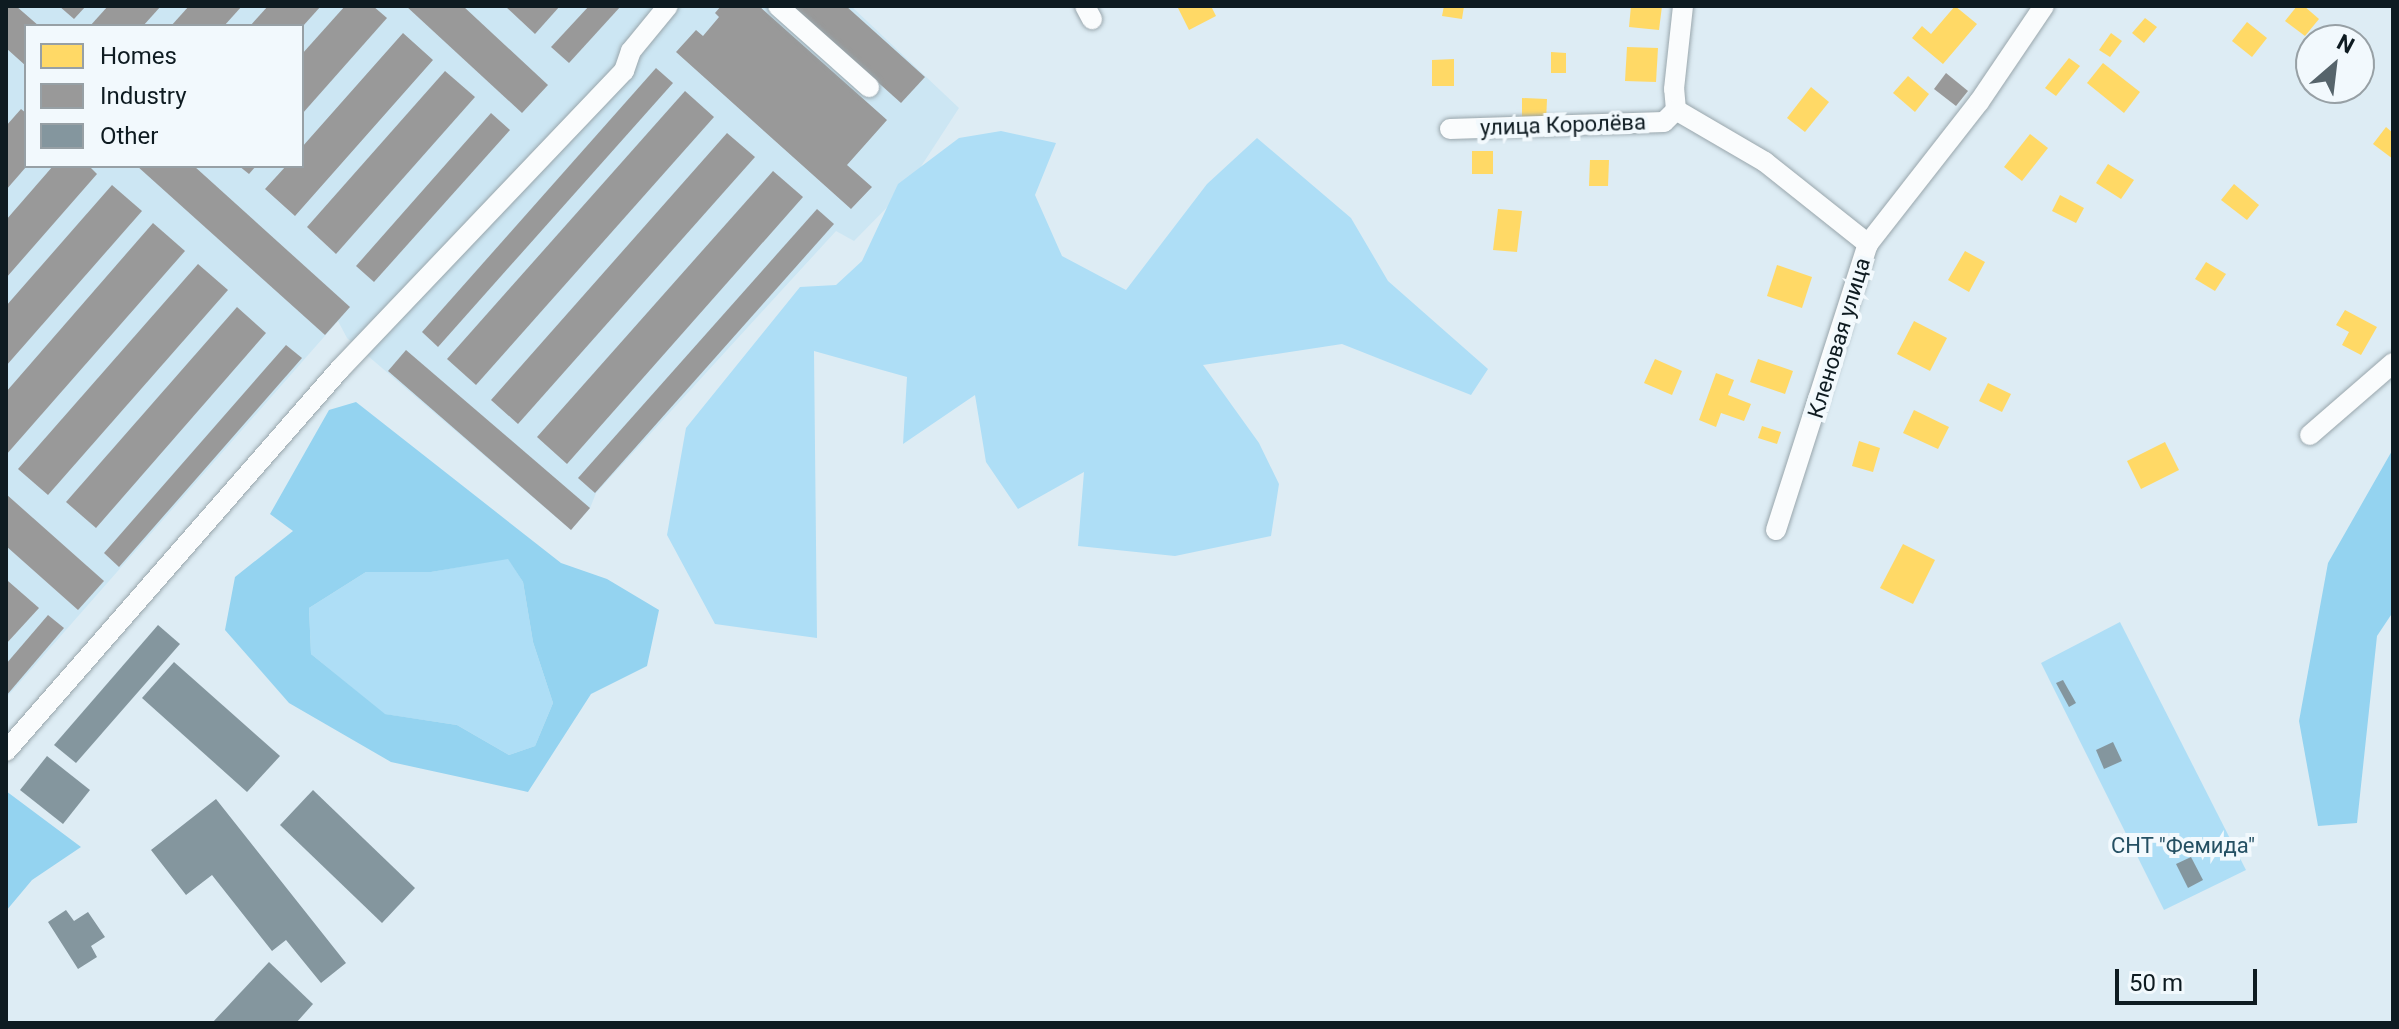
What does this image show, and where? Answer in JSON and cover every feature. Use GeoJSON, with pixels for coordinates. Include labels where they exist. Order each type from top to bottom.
{"type":"FeatureCollection","features":[{"type":"Feature","properties":{"kind":"street"},"geometry":{"type":"LineString","coordinates":[[6,751],[340,369],[624,71],[631,51],[668,6]]}},
{"type":"Feature","properties":{"kind":"street"},"geometry":{"type":"LineString","coordinates":[[778,6],[869,87]]}},
{"type":"Feature","properties":{"kind":"street"},"geometry":{"type":"LineString","coordinates":[[1676,110],[1674,89],[1683,6]]}},
{"type":"Feature","properties":{"kind":"street","name":"Кленовая улица"},"geometry":{"type":"LineString","coordinates":[[1776,530],[1868,244],[1979,102],[2044,6]]}},
{"type":"Feature","properties":{"kind":"street","name":"улица Королёва"},"geometry":{"type":"LineString","coordinates":[[1450,129],[1664,122],[1676,110],[1765,162],[1868,244]]}},
{"type":"Feature","properties":{"kind":"street"},"geometry":{"type":"LineString","coordinates":[[2310,435],[2393,363]]}},
{"type":"Feature","properties":{"kind":"shaded area"},"geometry":{"type":"Polygon","coordinates":[[[6,6],[851,6],[959,108],[909,185],[854,241],[836,231],[596,493],[590,508],[571,530],[347,338],[338,321],[6,698],[6,6]]]}},
{"type":"Feature","properties":{"kind":"shaded area"},"geometry":{"type":"Polygon","coordinates":[[[356,402],[561,563],[607,579],[659,610],[647,666],[591,694],[528,792],[391,762],[289,703],[225,630],[235,577],[293,531],[270,514],[329,410],[356,402]],[[508,559],[431,572],[366,572],[309,608],[311,654],[385,714],[457,725],[509,755],[535,746],[553,703],[533,642],[523,582],[508,559]]]}},
{"type":"Feature","properties":{"kind":"shaded area"},"geometry":{"type":"Polygon","coordinates":[[[2393,449],[2393,612],[2377,636],[2357,823],[2318,826],[2299,721],[2328,563],[2393,449]]]}},
{"type":"Feature","properties":{"kind":"shaded area"},"geometry":{"type":"Polygon","coordinates":[[[6,791],[81,847],[32,880],[6,911],[6,791]]]}},
{"type":"Feature","properties":{"kind":"green space"},"geometry":{"type":"Polygon","coordinates":[[[1001,131],[1056,143],[1035,195],[1062,256],[1126,290],[1207,184],[1257,138],[1351,218],[1388,281],[1488,369],[1471,395],[1342,344],[1203,365],[1259,443],[1279,484],[1271,536],[1175,556],[1078,546],[1084,472],[1018,509],[986,462],[975,395],[903,444],[907,377],[814,351],[817,638],[715,624],[667,535],[686,428],[800,287],[836,285],[862,261],[898,184],[959,138],[1001,131]]]}},
{"type":"Feature","properties":{"kind":"green space"},"geometry":{"type":"Polygon","coordinates":[[[508,558],[523,582],[533,642],[553,703],[535,746],[509,755],[457,725],[384,714],[311,654],[309,608],[366,572],[431,572],[508,558]]]}},
{"type":"Feature","properties":{"kind":"green space","name":"СНТ \"Фемида\""},"geometry":{"type":"Polygon","coordinates":[[[2120,622],[2246,870],[2164,910],[2041,663],[2120,622]]]}},
{"type":"Feature","properties":{"kind":"building: Homes"},"geometry":{"type":"Polygon","coordinates":[[[1177,6],[1211,6],[1216,16],[1189,30],[1177,6]]]}},
{"type":"Feature","properties":{"kind":"building: Homes"},"geometry":{"type":"Polygon","coordinates":[[[1444,6],[1464,6],[1462,19],[1442,16],[1444,6]]]}},
{"type":"Feature","properties":{"kind":"building: Homes"},"geometry":{"type":"Polygon","coordinates":[[[1631,6],[1662,6],[1659,30],[1629,27],[1631,6]]]}},
{"type":"Feature","properties":{"kind":"building: Homes"},"geometry":{"type":"Polygon","coordinates":[[[1955,6],[1977,24],[1943,64],[1912,38],[1922,26],[1931,34],[1955,6]]]}},
{"type":"Feature","properties":{"kind":"building: Homes"},"geometry":{"type":"Polygon","coordinates":[[[2297,6],[2304,6],[2319,19],[2315,24],[2295,24],[2295,28],[2285,21],[2297,6]]]}},
{"type":"Feature","properties":{"kind":"building: Homes"},"geometry":{"type":"Polygon","coordinates":[[[2145,18],[2157,27],[2144,43],[2132,33],[2145,18]]]}},
{"type":"Feature","properties":{"kind":"building: Homes"},"geometry":{"type":"Polygon","coordinates":[[[2247,22],[2267,38],[2252,57],[2232,41],[2247,22]]]}},
{"type":"Feature","properties":{"kind":"building: Homes"},"geometry":{"type":"Polygon","coordinates":[[[2111,33],[2122,41],[2110,57],[2099,50],[2111,33]]]}},
{"type":"Feature","properties":{"kind":"building: Homes"},"geometry":{"type":"Polygon","coordinates":[[[1627,47],[1658,48],[1656,82],[1625,81],[1627,47]]]}},
{"type":"Feature","properties":{"kind":"building: Homes"},"geometry":{"type":"Polygon","coordinates":[[[1551,52],[1566,53],[1566,73],[1551,73],[1551,52]]]}},
{"type":"Feature","properties":{"kind":"building: Homes"},"geometry":{"type":"Polygon","coordinates":[[[2069,58],[2080,66],[2056,96],[2045,88],[2069,58]]]}},
{"type":"Feature","properties":{"kind":"building: Homes"},"geometry":{"type":"Polygon","coordinates":[[[1454,59],[1454,86],[1432,86],[1432,60],[1454,59]]]}},
{"type":"Feature","properties":{"kind":"building: Homes"},"geometry":{"type":"Polygon","coordinates":[[[2103,63],[2140,92],[2124,113],[2087,83],[2103,63]]]}},
{"type":"Feature","properties":{"kind":"building: Homes"},"geometry":{"type":"Polygon","coordinates":[[[1908,76],[1929,94],[1915,112],[1893,93],[1908,76]]]}},
{"type":"Feature","properties":{"kind":"building: Homes"},"geometry":{"type":"Polygon","coordinates":[[[1811,87],[1829,102],[1805,132],[1787,118],[1811,87]]]}},
{"type":"Feature","properties":{"kind":"building: Homes"},"geometry":{"type":"Polygon","coordinates":[[[1522,98],[1547,99],[1546,122],[1522,121],[1522,98]]]}},
{"type":"Feature","properties":{"kind":"building: Homes"},"geometry":{"type":"Polygon","coordinates":[[[2386,127],[2393,133],[2393,159],[2373,144],[2386,127]]]}},
{"type":"Feature","properties":{"kind":"building: Homes"},"geometry":{"type":"Polygon","coordinates":[[[2030,134],[2048,148],[2022,181],[2004,167],[2030,134]]]}},
{"type":"Feature","properties":{"kind":"building: Homes"},"geometry":{"type":"Polygon","coordinates":[[[1472,151],[1493,151],[1493,174],[1472,174],[1472,151]]]}},
{"type":"Feature","properties":{"kind":"building: Homes"},"geometry":{"type":"Polygon","coordinates":[[[1590,160],[1609,160],[1608,186],[1589,186],[1590,160]]]}},
{"type":"Feature","properties":{"kind":"building: Homes"},"geometry":{"type":"Polygon","coordinates":[[[2108,164],[2134,180],[2121,199],[2096,183],[2108,164]]]}},
{"type":"Feature","properties":{"kind":"building: Homes"},"geometry":{"type":"Polygon","coordinates":[[[2234,184],[2259,205],[2247,220],[2221,200],[2234,184]]]}},
{"type":"Feature","properties":{"kind":"building: Homes"},"geometry":{"type":"Polygon","coordinates":[[[2060,195],[2084,208],[2076,223],[2052,211],[2060,195]]]}},
{"type":"Feature","properties":{"kind":"building: Homes"},"geometry":{"type":"Polygon","coordinates":[[[1498,209],[1522,211],[1517,252],[1493,250],[1498,209]]]}},
{"type":"Feature","properties":{"kind":"building: Homes"},"geometry":{"type":"Polygon","coordinates":[[[1965,251],[1985,262],[1969,292],[1948,280],[1965,251]]]}},
{"type":"Feature","properties":{"kind":"building: Homes"},"geometry":{"type":"Polygon","coordinates":[[[2206,262],[2226,274],[2215,291],[2195,279],[2206,262]]]}},
{"type":"Feature","properties":{"kind":"building: Homes"},"geometry":{"type":"Polygon","coordinates":[[[1777,265],[1812,277],[1802,308],[1767,296],[1777,265]]]}},
{"type":"Feature","properties":{"kind":"building: Homes"},"geometry":{"type":"Polygon","coordinates":[[[2345,310],[2377,327],[2361,355],[2342,345],[2349,332],[2336,325],[2345,310]]]}},
{"type":"Feature","properties":{"kind":"building: Homes"},"geometry":{"type":"Polygon","coordinates":[[[1914,321],[1947,338],[1930,371],[1897,354],[1914,321]]]}},
{"type":"Feature","properties":{"kind":"building: Homes"},"geometry":{"type":"Polygon","coordinates":[[[1655,359],[1682,371],[1672,395],[1644,383],[1655,359]]]}},
{"type":"Feature","properties":{"kind":"building: Homes"},"geometry":{"type":"Polygon","coordinates":[[[1758,359],[1793,371],[1785,394],[1750,382],[1758,359]]]}},
{"type":"Feature","properties":{"kind":"building: Homes"},"geometry":{"type":"Polygon","coordinates":[[[1716,373],[1734,380],[1728,395],[1751,404],[1744,421],[1721,413],[1716,427],[1699,420],[1716,373]]]}},
{"type":"Feature","properties":{"kind":"building: Homes"},"geometry":{"type":"Polygon","coordinates":[[[1988,383],[2011,394],[2002,412],[1979,401],[1988,383]]]}},
{"type":"Feature","properties":{"kind":"building: Homes"},"geometry":{"type":"Polygon","coordinates":[[[1914,410],[1949,427],[1938,449],[1903,433],[1914,410]]]}},
{"type":"Feature","properties":{"kind":"building: Homes"},"geometry":{"type":"Polygon","coordinates":[[[1762,426],[1781,432],[1777,444],[1758,438],[1762,426]]]}},
{"type":"Feature","properties":{"kind":"building: Homes"},"geometry":{"type":"Polygon","coordinates":[[[1859,441],[1880,448],[1873,472],[1852,466],[1859,441]]]}},
{"type":"Feature","properties":{"kind":"building: Homes"},"geometry":{"type":"Polygon","coordinates":[[[2165,442],[2179,470],[2141,489],[2127,461],[2165,442]]]}},
{"type":"Feature","properties":{"kind":"building: Homes"},"geometry":{"type":"Polygon","coordinates":[[[1903,544],[1935,560],[1913,604],[1880,588],[1903,544]]]}},
{"type":"Feature","properties":{"kind":"building: Industry"},"geometry":{"type":"Polygon","coordinates":[[[6,6],[16,6],[37,24],[24,24],[24,64],[6,48],[6,6]]]}},
{"type":"Feature","properties":{"kind":"building: Industry"},"geometry":{"type":"Polygon","coordinates":[[[59,6],[86,6],[74,19],[59,6]]]}},
{"type":"Feature","properties":{"kind":"building: Industry"},"geometry":{"type":"Polygon","coordinates":[[[108,6],[161,6],[145,24],[92,24],[108,6]]]}},
{"type":"Feature","properties":{"kind":"building: Industry"},"geometry":{"type":"Polygon","coordinates":[[[189,6],[242,6],[226,24],[173,24],[189,6]]]}},
{"type":"Feature","properties":{"kind":"building: Industry"},"geometry":{"type":"Polygon","coordinates":[[[268,6],[321,6],[304,25],[252,24],[268,6]]]}},
{"type":"Feature","properties":{"kind":"building: Industry"},"geometry":{"type":"Polygon","coordinates":[[[345,6],[373,6],[387,18],[304,112],[304,52],[345,6]]]}},
{"type":"Feature","properties":{"kind":"building: Industry"},"geometry":{"type":"Polygon","coordinates":[[[406,6],[463,6],[548,85],[522,113],[406,6]]]}},
{"type":"Feature","properties":{"kind":"building: Industry"},"geometry":{"type":"Polygon","coordinates":[[[505,6],[560,6],[535,34],[505,6]]]}},
{"type":"Feature","properties":{"kind":"building: Industry"},"geometry":{"type":"Polygon","coordinates":[[[589,6],[621,6],[569,63],[551,47],[589,6]]]}},
{"type":"Feature","properties":{"kind":"building: Industry"},"geometry":{"type":"Polygon","coordinates":[[[721,6],[759,6],[887,120],[847,165],[872,187],[851,209],[676,52],[696,30],[703,36],[719,17],[715,13],[721,6]]]}},
{"type":"Feature","properties":{"kind":"building: Industry"},"geometry":{"type":"Polygon","coordinates":[[[793,6],[846,6],[925,77],[901,103],[793,6]]]}},
{"type":"Feature","properties":{"kind":"building: Industry"},"geometry":{"type":"Polygon","coordinates":[[[403,33],[433,60],[295,216],[265,189],[284,168],[304,168],[304,145],[403,33]]]}},
{"type":"Feature","properties":{"kind":"building: Industry"},"geometry":{"type":"Polygon","coordinates":[[[656,68],[673,83],[438,347],[422,332],[656,68]]]}},
{"type":"Feature","properties":{"kind":"building: Industry"},"geometry":{"type":"Polygon","coordinates":[[[445,71],[475,97],[336,254],[307,227],[445,71]]]}},
{"type":"Feature","properties":{"kind":"building: Industry"},"geometry":{"type":"Polygon","coordinates":[[[1946,73],[1968,91],[1956,106],[1934,89],[1946,73]]]}},
{"type":"Feature","properties":{"kind":"building: Industry"},"geometry":{"type":"Polygon","coordinates":[[[685,91],[714,117],[476,385],[447,359],[685,91]]]}},
{"type":"Feature","properties":{"kind":"building: Industry"},"geometry":{"type":"Polygon","coordinates":[[[21,109],[24,111],[25,168],[6,190],[6,126],[21,109]]]}},
{"type":"Feature","properties":{"kind":"building: Industry"},"geometry":{"type":"Polygon","coordinates":[[[491,113],[510,130],[374,282],[356,266],[491,113]]]}},
{"type":"Feature","properties":{"kind":"building: Industry"},"geometry":{"type":"Polygon","coordinates":[[[727,133],[755,157],[518,424],[491,400],[727,133]]]}},
{"type":"Feature","properties":{"kind":"building: Industry"},"geometry":{"type":"Polygon","coordinates":[[[51,168],[91,168],[97,174],[6,278],[6,220],[51,168]]]}},
{"type":"Feature","properties":{"kind":"building: Industry"},"geometry":{"type":"Polygon","coordinates":[[[139,168],[196,168],[350,307],[325,335],[139,168]]]}},
{"type":"Feature","properties":{"kind":"building: Industry"},"geometry":{"type":"Polygon","coordinates":[[[773,171],[803,197],[567,464],[537,437],[773,171]]]}},
{"type":"Feature","properties":{"kind":"building: Industry"},"geometry":{"type":"Polygon","coordinates":[[[112,185],[142,211],[6,366],[6,306],[112,185]]]}},
{"type":"Feature","properties":{"kind":"building: Industry"},"geometry":{"type":"Polygon","coordinates":[[[817,209],[834,224],[595,493],[578,478],[817,209]]]}},
{"type":"Feature","properties":{"kind":"building: Industry"},"geometry":{"type":"Polygon","coordinates":[[[153,223],[185,251],[6,455],[6,392],[153,223]]]}},
{"type":"Feature","properties":{"kind":"building: Industry"},"geometry":{"type":"Polygon","coordinates":[[[198,264],[228,290],[48,495],[18,469],[198,264]]]}},
{"type":"Feature","properties":{"kind":"building: Industry"},"geometry":{"type":"Polygon","coordinates":[[[237,307],[266,333],[96,528],[66,502],[237,307]]]}},
{"type":"Feature","properties":{"kind":"building: Industry"},"geometry":{"type":"Polygon","coordinates":[[[286,345],[302,358],[119,567],[104,553],[286,345]]]}},
{"type":"Feature","properties":{"kind":"building: Industry"},"geometry":{"type":"Polygon","coordinates":[[[406,350],[590,508],[571,530],[388,371],[406,350]]]}},
{"type":"Feature","properties":{"kind":"building: Industry"},"geometry":{"type":"Polygon","coordinates":[[[6,494],[104,581],[78,610],[6,546],[6,494]]]}},
{"type":"Feature","properties":{"kind":"building: Industry"},"geometry":{"type":"Polygon","coordinates":[[[8,581],[39,608],[6,644],[6,583],[8,581]]]}},
{"type":"Feature","properties":{"kind":"building: Industry"},"geometry":{"type":"Polygon","coordinates":[[[48,615],[64,628],[6,696],[6,664],[48,615]]]}},
{"type":"Feature","properties":{"kind":"building: Other"},"geometry":{"type":"Polygon","coordinates":[[[158,625],[180,644],[76,763],[54,745],[158,625]]]}},
{"type":"Feature","properties":{"kind":"building: Other"},"geometry":{"type":"Polygon","coordinates":[[[174,662],[280,756],[247,792],[142,698],[174,662]]]}},
{"type":"Feature","properties":{"kind":"building: Other"},"geometry":{"type":"Polygon","coordinates":[[[2063,680],[2076,703],[2069,707],[2056,683],[2063,680]]]}},
{"type":"Feature","properties":{"kind":"building: Other"},"geometry":{"type":"Polygon","coordinates":[[[2113,742],[2122,761],[2104,769],[2096,750],[2113,742]]]}},
{"type":"Feature","properties":{"kind":"building: Other"},"geometry":{"type":"Polygon","coordinates":[[[47,756],[90,790],[63,824],[20,790],[47,756]]]}},
{"type":"Feature","properties":{"kind":"building: Other"},"geometry":{"type":"Polygon","coordinates":[[[313,790],[415,888],[382,923],[280,825],[313,790]]]}},
{"type":"Feature","properties":{"kind":"building: Other"},"geometry":{"type":"Polygon","coordinates":[[[216,799],[346,963],[321,983],[286,940],[272,951],[212,875],[186,895],[151,850],[216,799]]]}},
{"type":"Feature","properties":{"kind":"building: Other"},"geometry":{"type":"Polygon","coordinates":[[[2191,857],[2203,880],[2188,888],[2176,864],[2191,857]]]}},
{"type":"Feature","properties":{"kind":"building: Other"},"geometry":{"type":"Polygon","coordinates":[[[66,910],[74,921],[88,912],[105,937],[91,946],[97,957],[78,969],[48,922],[66,910]]]}},
{"type":"Feature","properties":{"kind":"building: Other"},"geometry":{"type":"Polygon","coordinates":[[[269,962],[313,1004],[296,1023],[212,1023],[269,962]]]}}]}
